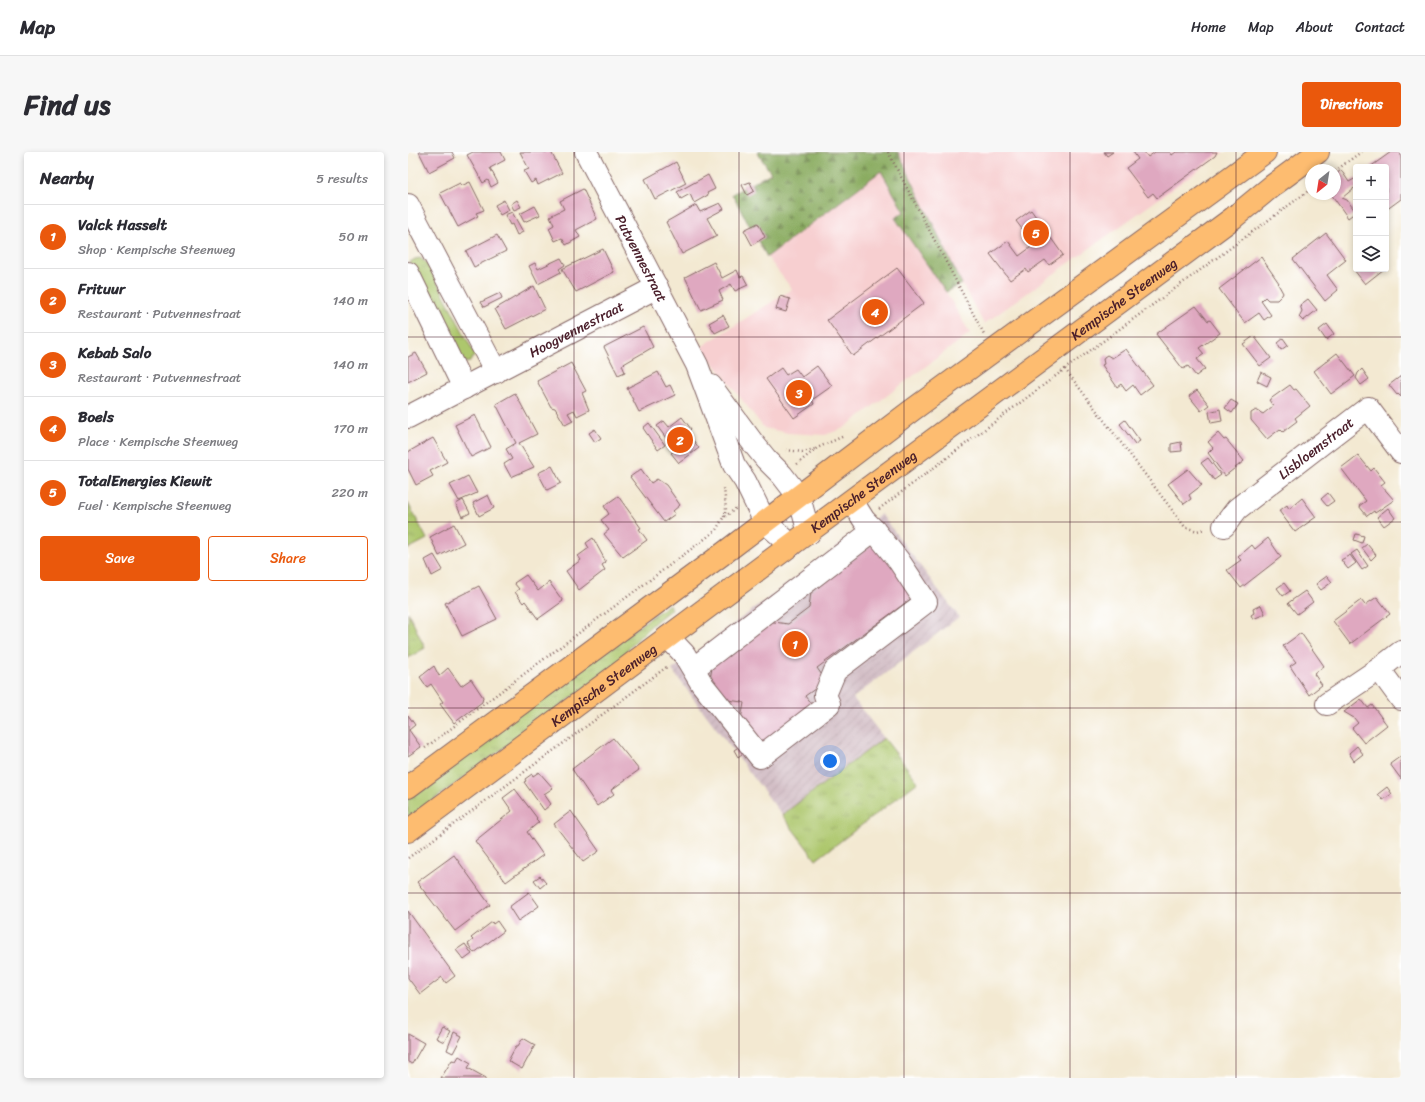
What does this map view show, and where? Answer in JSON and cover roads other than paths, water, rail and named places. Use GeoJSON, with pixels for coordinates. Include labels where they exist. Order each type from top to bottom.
{"type":"FeatureCollection","features":[{"type":"Feature","properties":{"kind":"main road"},"geometry":{"type":"LineString","coordinates":[[408,787],[799,497],[911,411],[1265,152]]}},
{"type":"Feature","properties":{"kind":"main road","name":"Kempische Steenweg"},"geometry":{"type":"LineString","coordinates":[[408,831],[791,545],[1227,223],[1272,186],[1318,152]]}},
{"type":"Feature","properties":{"kind":"street","name":"Putvennestraat"},"geometry":{"type":"LineString","coordinates":[[586,152],[696,365],[734,465],[745,481],[765,522],[791,545]]}},
{"type":"Feature","properties":{"kind":"street"},"geometry":{"type":"LineString","coordinates":[[409,216],[496,372]]}},
{"type":"Feature","properties":{"kind":"street"},"geometry":{"type":"LineString","coordinates":[[408,273],[464,388]]}},
{"type":"Feature","properties":{"kind":"street","name":"Hoogvennestraat"},"geometry":{"type":"LineString","coordinates":[[408,418],[657,287]]}},
{"type":"Feature","properties":{"kind":"street","name":"Putvennestraat"},"geometry":{"type":"LineString","coordinates":[[696,365],[753,443],[782,475],[799,497],[809,533]]}},
{"type":"Feature","properties":{"kind":"street","name":"Lisbloemstraat"},"geometry":{"type":"LineString","coordinates":[[1224,526],[1237,509],[1368,408],[1401,452]]}},
{"type":"Feature","properties":{"kind":"street"},"geometry":{"type":"LineString","coordinates":[[668,637],[684,654],[702,684],[760,757],[829,704],[825,695],[834,671],[926,602],[899,561],[864,520],[852,501]]}},
{"type":"Feature","properties":{"kind":"street"},"geometry":{"type":"LineString","coordinates":[[693,669],[874,530]]}},
{"type":"Feature","properties":{"kind":"street"},"geometry":{"type":"LineString","coordinates":[[1327,704],[1379,669],[1401,652]]}},
{"type":"Feature","properties":{"kind":"street"},"geometry":{"type":"LineString","coordinates":[[1379,669],[1401,699]]}},
{"type":"Feature","properties":{"kind":"place","name":"TotalEnergies Kiewit"},"geometry":{"type":"Point","coordinates":[1036,233]}},
{"type":"Feature","properties":{"kind":"place","name":"Boels"},"geometry":{"type":"Point","coordinates":[875,312]}},
{"type":"Feature","properties":{"kind":"place","name":"Kebab Salo"},"geometry":{"type":"Point","coordinates":[799,393]}},
{"type":"Feature","properties":{"kind":"place","name":"Frituur"},"geometry":{"type":"Point","coordinates":[680,440]}},
{"type":"Feature","properties":{"kind":"place","name":"Valck Hasselt"},"geometry":{"type":"Point","coordinates":[795,644]}}]}
